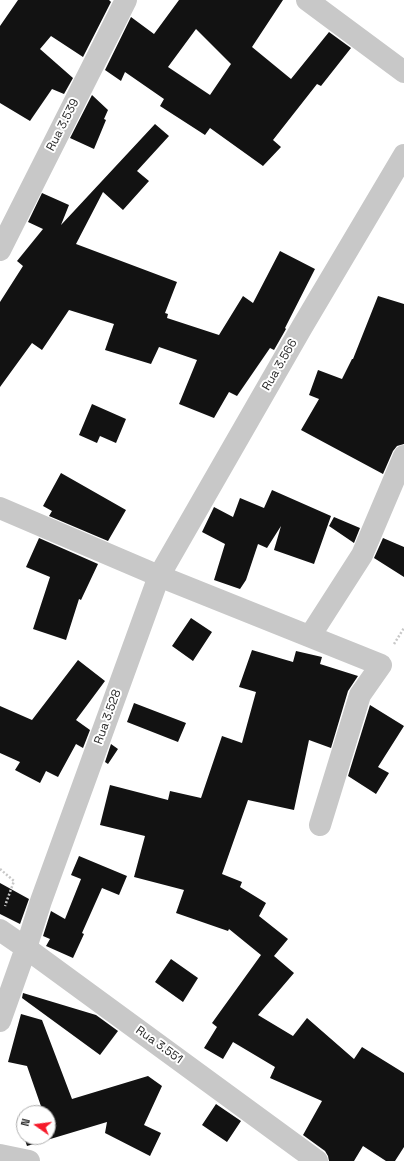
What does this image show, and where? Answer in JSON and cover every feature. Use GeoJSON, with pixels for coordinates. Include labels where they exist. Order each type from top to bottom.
{"type":"FeatureCollection","features":[{"type":"Feature","properties":{"kind":"street","name":"Rua 3.539"},"geometry":{"type":"LineString","coordinates":[[0,250],[126,0]]}},
{"type":"Feature","properties":{"kind":"street"},"geometry":{"type":"LineString","coordinates":[[306,0],[404,72]]}},
{"type":"Feature","properties":{"kind":"street","name":"Rua 3.566"},"geometry":{"type":"LineString","coordinates":[[159,576],[302,327],[404,155]]}},
{"type":"Feature","properties":{"kind":"street"},"geometry":{"type":"LineString","coordinates":[[310,636],[362,555],[404,456]]}},
{"type":"Feature","properties":{"kind":"street"},"geometry":{"type":"LineString","coordinates":[[0,508],[159,576],[381,665],[360,695],[320,825]]}},
{"type":"Feature","properties":{"kind":"street","name":"Rua 3.528"},"geometry":{"type":"LineString","coordinates":[[0,1021],[41,901],[159,576]]}},
{"type":"Feature","properties":{"kind":"street","name":"Rua 3.551"},"geometry":{"type":"LineString","coordinates":[[0,930],[317,1161]]}},
{"type":"Feature","properties":{"kind":"street"},"geometry":{"type":"LineString","coordinates":[[0,1155],[29,1161]]}},
{"type":"Feature","properties":{"kind":"path"},"geometry":{"type":"LineString","coordinates":[[0,869],[14,881],[4,906]]}},
{"type":"Feature","properties":{"kind":"building"},"geometry":{"type":"Polygon","coordinates":[[[18,0],[109,0],[111,2],[83,57],[51,36],[40,49],[73,78],[64,94],[52,89],[30,121],[0,103],[0,26],[18,0]]]}},
{"type":"Feature","properties":{"kind":"building"},"geometry":{"type":"Polygon","coordinates":[[[179,0],[283,0],[252,47],[291,79],[329,32],[351,48],[321,86],[317,84],[273,140],[281,147],[263,166],[210,128],[205,135],[160,106],[164,99],[125,72],[121,81],[105,70],[131,17],[154,34],[179,0]],[[196,29],[168,67],[210,95],[231,64],[196,29]]]}},
{"type":"Feature","properties":{"kind":"building"},"geometry":{"type":"Polygon","coordinates":[[[92,95],[108,110],[104,119],[106,120],[94,149],[70,138],[92,95]]]}},
{"type":"Feature","properties":{"kind":"building"},"geometry":{"type":"Polygon","coordinates":[[[155,124],[169,136],[137,171],[149,181],[123,210],[103,192],[76,244],[177,282],[165,313],[168,314],[167,318],[219,335],[243,296],[253,303],[280,251],[315,269],[285,328],[286,329],[274,350],[270,348],[237,396],[229,392],[214,418],[179,404],[197,360],[159,347],[151,364],[105,350],[114,324],[69,310],[42,350],[32,343],[0,387],[0,302],[23,266],[17,261],[43,229],[28,222],[42,193],[69,205],[61,225],[155,124]]]}},
{"type":"Feature","properties":{"kind":"building"},"geometry":{"type":"Polygon","coordinates":[[[378,296],[404,304],[404,444],[397,446],[393,451],[383,474],[301,430],[319,399],[309,395],[318,370],[342,379],[353,359],[378,296]]]}},
{"type":"Feature","properties":{"kind":"building"},"geometry":{"type":"Polygon","coordinates":[[[92,404],[126,419],[116,443],[100,436],[97,443],[79,435],[92,404]]]}},
{"type":"Feature","properties":{"kind":"building"},"geometry":{"type":"Polygon","coordinates":[[[61,473],[126,510],[108,541],[49,516],[52,511],[43,506],[61,473]]]}},
{"type":"Feature","properties":{"kind":"building"},"geometry":{"type":"Polygon","coordinates":[[[272,490],[331,516],[314,564],[274,550],[281,526],[267,548],[258,544],[246,580],[240,589],[214,580],[225,544],[202,532],[214,507],[233,517],[240,498],[264,508],[272,490]]]}},
{"type":"Feature","properties":{"kind":"building"},"geometry":{"type":"Polygon","coordinates":[[[334,517],[360,528],[354,543],[329,526],[334,517]]]}},
{"type":"Feature","properties":{"kind":"building"},"geometry":{"type":"Polygon","coordinates":[[[39,538],[98,564],[81,600],[79,599],[66,640],[33,629],[50,577],[26,567],[39,538]]]}},
{"type":"Feature","properties":{"kind":"building"},"geometry":{"type":"Polygon","coordinates":[[[383,538],[404,547],[404,577],[374,558],[383,538]]]}},
{"type":"Feature","properties":{"kind":"building"},"geometry":{"type":"Polygon","coordinates":[[[191,618],[212,632],[193,661],[172,646],[191,618]]]}},
{"type":"Feature","properties":{"kind":"building"},"geometry":{"type":"Polygon","coordinates":[[[252,650],[293,662],[296,651],[322,657],[320,664],[358,676],[348,691],[331,748],[309,740],[294,810],[248,800],[222,874],[242,882],[240,887],[266,903],[259,916],[288,939],[274,956],[294,973],[258,1015],[293,1036],[307,1018],[354,1059],[362,1047],[404,1073],[404,1147],[395,1161],[386,1161],[363,1146],[354,1161],[329,1161],[325,1151],[303,1135],[322,1101],[270,1078],[275,1067],[233,1042],[223,1059],[204,1048],[217,1027],[212,1023],[261,955],[229,929],[228,931],[176,913],[184,890],[134,877],[145,836],[100,825],[110,785],[168,800],[170,791],[201,798],[222,736],[242,743],[256,692],[239,687],[252,650]]]}},
{"type":"Feature","properties":{"kind":"building"},"geometry":{"type":"Polygon","coordinates":[[[78,660],[105,681],[76,720],[90,730],[83,748],[76,744],[58,777],[46,771],[40,783],[15,770],[20,762],[0,753],[0,706],[32,720],[78,660]]]}},
{"type":"Feature","properties":{"kind":"building"},"geometry":{"type":"Polygon","coordinates":[[[134,703],[186,723],[178,742],[127,722],[134,703]]]}},
{"type":"Feature","properties":{"kind":"building"},"geometry":{"type":"Polygon","coordinates":[[[370,705],[404,726],[378,767],[389,773],[376,794],[348,776],[370,705]]]}},
{"type":"Feature","properties":{"kind":"building"},"geometry":{"type":"Polygon","coordinates":[[[111,744],[118,749],[108,764],[105,762],[111,744]]]}},
{"type":"Feature","properties":{"kind":"building"},"geometry":{"type":"Polygon","coordinates":[[[79,856],[127,876],[119,895],[102,888],[82,933],[84,934],[73,958],[46,946],[50,939],[43,936],[51,911],[65,919],[81,879],[71,875],[79,856]]]}},
{"type":"Feature","properties":{"kind":"building"},"geometry":{"type":"Polygon","coordinates":[[[0,883],[29,899],[20,924],[0,914],[0,883]]]}},
{"type":"Feature","properties":{"kind":"building"},"geometry":{"type":"Polygon","coordinates":[[[171,959],[198,978],[183,1002],[155,982],[171,959]]]}},
{"type":"Feature","properties":{"kind":"building"},"geometry":{"type":"Polygon","coordinates":[[[23,993],[96,1015],[118,1031],[100,1055],[22,998],[23,993]]]}},
{"type":"Feature","properties":{"kind":"building"},"geometry":{"type":"Polygon","coordinates":[[[21,1014],[42,1020],[72,1099],[148,1076],[162,1086],[144,1125],[161,1133],[150,1156],[105,1133],[107,1122],[56,1137],[56,1105],[41,1105],[27,1066],[8,1062],[21,1014]]]}},
{"type":"Feature","properties":{"kind":"building"},"geometry":{"type":"Polygon","coordinates":[[[216,1104],[241,1121],[227,1142],[202,1125],[216,1104]]]}}]}
